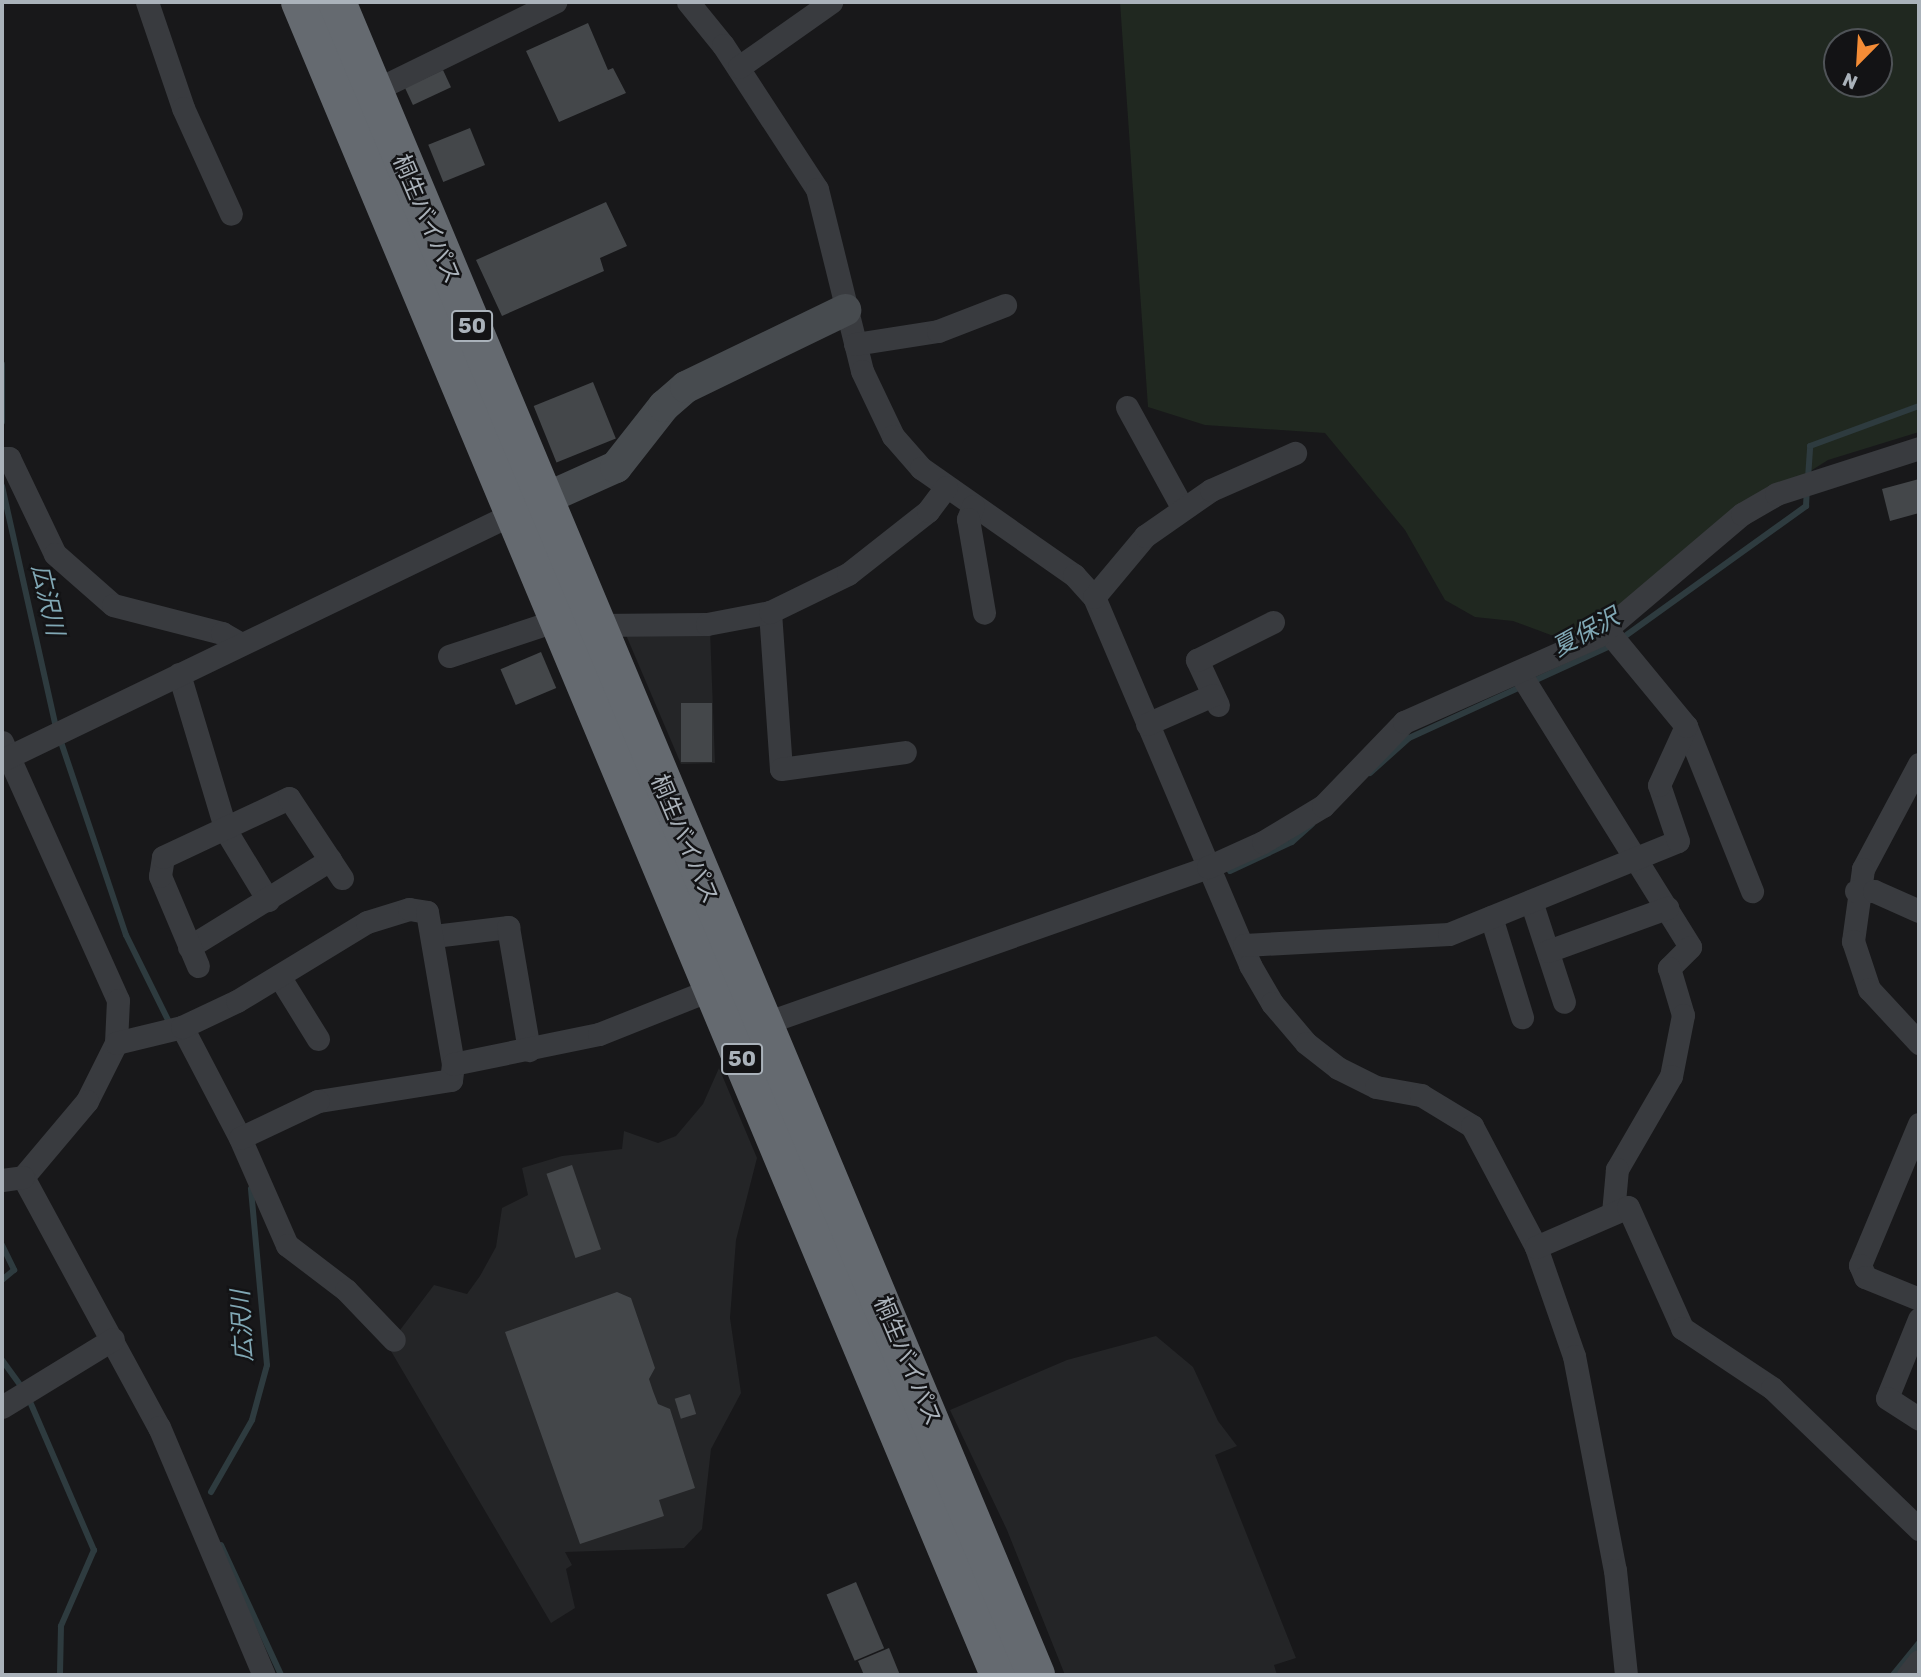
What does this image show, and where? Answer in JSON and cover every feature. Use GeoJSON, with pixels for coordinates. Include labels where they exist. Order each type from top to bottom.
{"type":"FeatureCollection","features":[{"type":"Feature","properties":{"kind":"highway","name":"桐生バイパス"},"geometry":{"type":"LineString","coordinates":[[300,2],[358,98],[529,506],[596,625],[747,1030],[929,1409],[1036,1675]]}},
{"type":"Feature","properties":{"kind":"highway","name":"桐生バイパス"},"geometry":{"type":"LineString","coordinates":[[337,2],[358,98]]}},
{"type":"Feature","properties":{"kind":"highway","name":"桐生バイパス"},"geometry":{"type":"LineString","coordinates":[[529,506],[558,621],[712,989],[747,1030],[771,1163],[999,1675]]}},
{"type":"Feature","properties":{"kind":"street"},"geometry":{"type":"LineString","coordinates":[[147,2],[183,108],[231,214]]}},
{"type":"Feature","properties":{"kind":"street"},"geometry":{"type":"LineString","coordinates":[[358,98],[555,2]]}},
{"type":"Feature","properties":{"kind":"street"},"geometry":{"type":"LineString","coordinates":[[688,2],[738,67],[817,188],[855,344],[893,436],[946,487],[1074,575],[1094,597],[1208,867],[1272,1003],[1306,1043],[1338,1068],[1376,1087],[1421,1095],[1450,1108],[1472,1126],[1536,1247],[1581,1386],[1625,1630],[1626,1675]]}},
{"type":"Feature","properties":{"kind":"street"},"geometry":{"type":"LineString","coordinates":[[738,67],[831,2]]}},
{"type":"Feature","properties":{"kind":"street"},"geometry":{"type":"LineString","coordinates":[[855,344],[938,331],[1005,305]]}},
{"type":"Feature","properties":{"kind":"street"},"geometry":{"type":"LineString","coordinates":[[264,1675],[159,1427],[113,1339],[13,1179],[87,1101],[116,1043],[118,1000],[4,753],[179,674],[239,643],[616,467],[664,406],[685,387],[845,310]]}},
{"type":"Feature","properties":{"kind":"street"},"geometry":{"type":"LineString","coordinates":[[1127,407],[1183,509]]}},
{"type":"Feature","properties":{"kind":"street"},"geometry":{"type":"LineString","coordinates":[[747,1030],[1208,867],[1323,806],[1404,722],[1521,675],[1607,630],[1742,514],[1776,494],[1919,448]]}},
{"type":"Feature","properties":{"kind":"street"},"geometry":{"type":"LineString","coordinates":[[1094,597],[1145,536],[1210,490],[1296,453]]}},
{"type":"Feature","properties":{"kind":"street"},"geometry":{"type":"LineString","coordinates":[[2,458],[9,458],[55,554],[113,605],[222,633],[239,643]]}},
{"type":"Feature","properties":{"kind":"street"},"geometry":{"type":"LineString","coordinates":[[596,625],[708,624],[770,612],[848,574],[928,511],[946,487]]}},
{"type":"Feature","properties":{"kind":"street"},"geometry":{"type":"LineString","coordinates":[[973,506],[968,519],[984,613]]}},
{"type":"Feature","properties":{"kind":"street"},"geometry":{"type":"LineString","coordinates":[[770,612],[781,769],[905,752]]}},
{"type":"Feature","properties":{"kind":"street"},"geometry":{"type":"LineString","coordinates":[[449,656],[558,621]]}},
{"type":"Feature","properties":{"kind":"street"},"geometry":{"type":"LineString","coordinates":[[1147,724],[1216,700],[1197,660],[1273,622]]}},
{"type":"Feature","properties":{"kind":"street"},"geometry":{"type":"LineString","coordinates":[[1607,630],[1686,726],[1752,891]]}},
{"type":"Feature","properties":{"kind":"street"},"geometry":{"type":"LineString","coordinates":[[179,674],[226,831],[268,900]]}},
{"type":"Feature","properties":{"kind":"street"},"geometry":{"type":"LineString","coordinates":[[1521,675],[1690,947],[1669,968],[1683,1015],[1671,1076],[1617,1170],[1613,1213]]}},
{"type":"Feature","properties":{"kind":"street"},"geometry":{"type":"LineString","coordinates":[[1244,945],[1449,934],[1678,841],[1658,785],[1686,726]]}},
{"type":"Feature","properties":{"kind":"street"},"geometry":{"type":"LineString","coordinates":[[1916,777],[1856,891],[1853,941],[1859,967],[1880,1004],[1919,1043]]}},
{"type":"Feature","properties":{"kind":"street"},"geometry":{"type":"LineString","coordinates":[[289,798],[336,869],[268,900],[194,957],[158,861],[226,831],[289,798]]}},
{"type":"Feature","properties":{"kind":"street"},"geometry":{"type":"LineString","coordinates":[[1856,891],[1874,891],[1919,911]]}},
{"type":"Feature","properties":{"kind":"street"},"geometry":{"type":"LineString","coordinates":[[1531,901],[1564,1002]]}},
{"type":"Feature","properties":{"kind":"street"},"geometry":{"type":"LineString","coordinates":[[1548,951],[1667,908]]}},
{"type":"Feature","properties":{"kind":"street"},"geometry":{"type":"LineString","coordinates":[[116,1043],[182,1027],[279,976],[367,922],[409,909],[427,912],[434,936],[453,1064],[451,1080],[318,1101],[240,1138]]}},
{"type":"Feature","properties":{"kind":"street"},"geometry":{"type":"LineString","coordinates":[[1491,917],[1522,1017]]}},
{"type":"Feature","properties":{"kind":"street"},"geometry":{"type":"LineString","coordinates":[[434,936],[508,927],[529,1050]]}},
{"type":"Feature","properties":{"kind":"street"},"geometry":{"type":"LineString","coordinates":[[279,976],[318,1039]]}},
{"type":"Feature","properties":{"kind":"street"},"geometry":{"type":"LineString","coordinates":[[453,1064],[529,1050],[613,1030],[712,989]]}},
{"type":"Feature","properties":{"kind":"street"},"geometry":{"type":"LineString","coordinates":[[182,1027],[240,1138],[287,1245],[346,1290],[394,1340]]}},
{"type":"Feature","properties":{"kind":"street"},"geometry":{"type":"LineString","coordinates":[[1919,1124],[1910,1170],[1862,1255],[1860,1272],[1919,1299]]}},
{"type":"Feature","properties":{"kind":"street"},"geometry":{"type":"LineString","coordinates":[[1536,1247],[1628,1208],[1682,1328],[1772,1388],[1919,1529]]}},
{"type":"Feature","properties":{"kind":"street"},"geometry":{"type":"LineString","coordinates":[[1919,1319],[1886,1398],[1919,1419]]}},
{"type":"Feature","properties":{"kind":"street"},"geometry":{"type":"LineString","coordinates":[[2,1407],[113,1339]]}},
{"type":"Feature","properties":{"kind":"street"},"geometry":{"type":"LineString","coordinates":[[1908,1675],[1919,1661]]}},
{"type":"Feature","properties":{"kind":"shaded area"},"geometry":{"type":"Polygon","coordinates":[[[1120,2],[1919,2],[1919,432],[1828,460],[1742,514],[1596,630],[1567,641],[1513,621],[1475,617],[1445,600],[1405,530],[1325,433],[1205,425],[1148,407],[1120,2]]]}},
{"type":"Feature","properties":{"kind":"shaded area"},"geometry":{"type":"Polygon","coordinates":[[[710,630],[715,763],[681,764],[626,635],[710,630]]]}},
{"type":"Feature","properties":{"kind":"shaded area"},"geometry":{"type":"Polygon","coordinates":[[[719,1068],[757,1158],[736,1240],[730,1318],[741,1393],[711,1449],[702,1529],[684,1548],[565,1552],[572,1565],[566,1569],[575,1608],[551,1623],[388,1346],[434,1285],[467,1294],[496,1247],[502,1208],[528,1195],[522,1168],[562,1156],[622,1149],[624,1131],[658,1143],[676,1136],[703,1104],[719,1068]]]}},
{"type":"Feature","properties":{"kind":"shaded area"},"geometry":{"type":"Polygon","coordinates":[[[1156,1336],[1193,1367],[1218,1421],[1237,1446],[1215,1455],[1296,1658],[1274,1665],[1277,1675],[1065,1675],[1007,1530],[950,1410],[1067,1360],[1156,1336]]]}},
{"type":"Feature","properties":{"kind":"building"},"geometry":{"type":"Polygon","coordinates":[[[588,23],[608,70],[613,68],[626,93],[559,122],[526,51],[588,23]]]}},
{"type":"Feature","properties":{"kind":"building"},"geometry":{"type":"Polygon","coordinates":[[[443,70],[451,87],[413,105],[405,88],[443,70]]]}},
{"type":"Feature","properties":{"kind":"building"},"geometry":{"type":"Polygon","coordinates":[[[470,128],[485,165],[443,182],[428,145],[470,128]]]}},
{"type":"Feature","properties":{"kind":"building"},"geometry":{"type":"Polygon","coordinates":[[[606,202],[627,246],[600,258],[604,271],[502,316],[476,260],[606,202]]]}},
{"type":"Feature","properties":{"kind":"building"},"geometry":{"type":"Polygon","coordinates":[[[593,382],[616,439],[557,463],[534,406],[593,382]]]}},
{"type":"Feature","properties":{"kind":"building"},"geometry":{"type":"Polygon","coordinates":[[[1919,479],[1919,513],[1890,521],[1882,489],[1919,479]]]}},
{"type":"Feature","properties":{"kind":"building"},"geometry":{"type":"Polygon","coordinates":[[[541,652],[556,688],[516,705],[500,669],[541,652]]]}},
{"type":"Feature","properties":{"kind":"building"},"geometry":{"type":"Polygon","coordinates":[[[681,703],[712,703],[712,762],[681,762],[681,703]]]}},
{"type":"Feature","properties":{"kind":"building"},"geometry":{"type":"Polygon","coordinates":[[[572,1165],[601,1249],[575,1258],[546,1174],[572,1165]]]}},
{"type":"Feature","properties":{"kind":"building"},"geometry":{"type":"Polygon","coordinates":[[[617,1292],[631,1298],[655,1368],[649,1379],[653,1391],[658,1404],[670,1409],[695,1488],[659,1500],[664,1516],[580,1544],[505,1332],[617,1292]]]}},
{"type":"Feature","properties":{"kind":"building"},"geometry":{"type":"Polygon","coordinates":[[[690,1394],[696,1414],[681,1419],[675,1399],[690,1394]]]}},
{"type":"Feature","properties":{"kind":"building"},"geometry":{"type":"Polygon","coordinates":[[[856,1582],[884,1648],[855,1661],[827,1595],[856,1582]]]}},
{"type":"Feature","properties":{"kind":"building"},"geometry":{"type":"Polygon","coordinates":[[[889,1648],[900,1675],[864,1675],[858,1661],[889,1648]]]}},
{"type":"Feature","properties":{"kind":"waterway","name":"広沢川"},"geometry":{"type":"LineString","coordinates":[[2,364],[2,422]]}},
{"type":"Feature","properties":{"kind":"waterway","name":"夏保沢"},"geometry":{"type":"LineString","coordinates":[[1808,478],[1810,446],[1919,406]]}},
{"type":"Feature","properties":{"kind":"waterway","name":"広沢川"},"geometry":{"type":"LineString","coordinates":[[2,486],[55,723]]}},
{"type":"Feature","properties":{"kind":"waterway","name":"夏保沢"},"geometry":{"type":"LineString","coordinates":[[1621,639],[1806,506],[1807,489]]}},
{"type":"Feature","properties":{"kind":"waterway","name":"夏保沢"},"geometry":{"type":"LineString","coordinates":[[1370,773],[1409,738],[1612,645]]}},
{"type":"Feature","properties":{"kind":"waterway","name":"広沢川"},"geometry":{"type":"LineString","coordinates":[[61,742],[126,935],[169,1022]]}},
{"type":"Feature","properties":{"kind":"waterway","name":"夏保沢"},"geometry":{"type":"LineString","coordinates":[[1230,871],[1292,842],[1312,824]]}},
{"type":"Feature","properties":{"kind":"waterway","name":"広沢川"},"geometry":{"type":"LineString","coordinates":[[211,1492],[252,1420],[267,1365],[251,1189]]}},
{"type":"Feature","properties":{"kind":"waterway"},"geometry":{"type":"LineString","coordinates":[[2,1245],[14,1270],[2,1280]]}},
{"type":"Feature","properties":{"kind":"waterway"},"geometry":{"type":"LineString","coordinates":[[2,1360],[22,1388]]}},
{"type":"Feature","properties":{"kind":"waterway"},"geometry":{"type":"LineString","coordinates":[[28,1397],[94,1550],[61,1626],[60,1675]]}},
{"type":"Feature","properties":{"kind":"waterway","name":"広沢川"},"geometry":{"type":"LineString","coordinates":[[221,1545],[281,1675]]}},
{"type":"Feature","properties":{"kind":"waterway"},"geometry":{"type":"LineString","coordinates":[[1893,1675],[1919,1643]]}}]}
